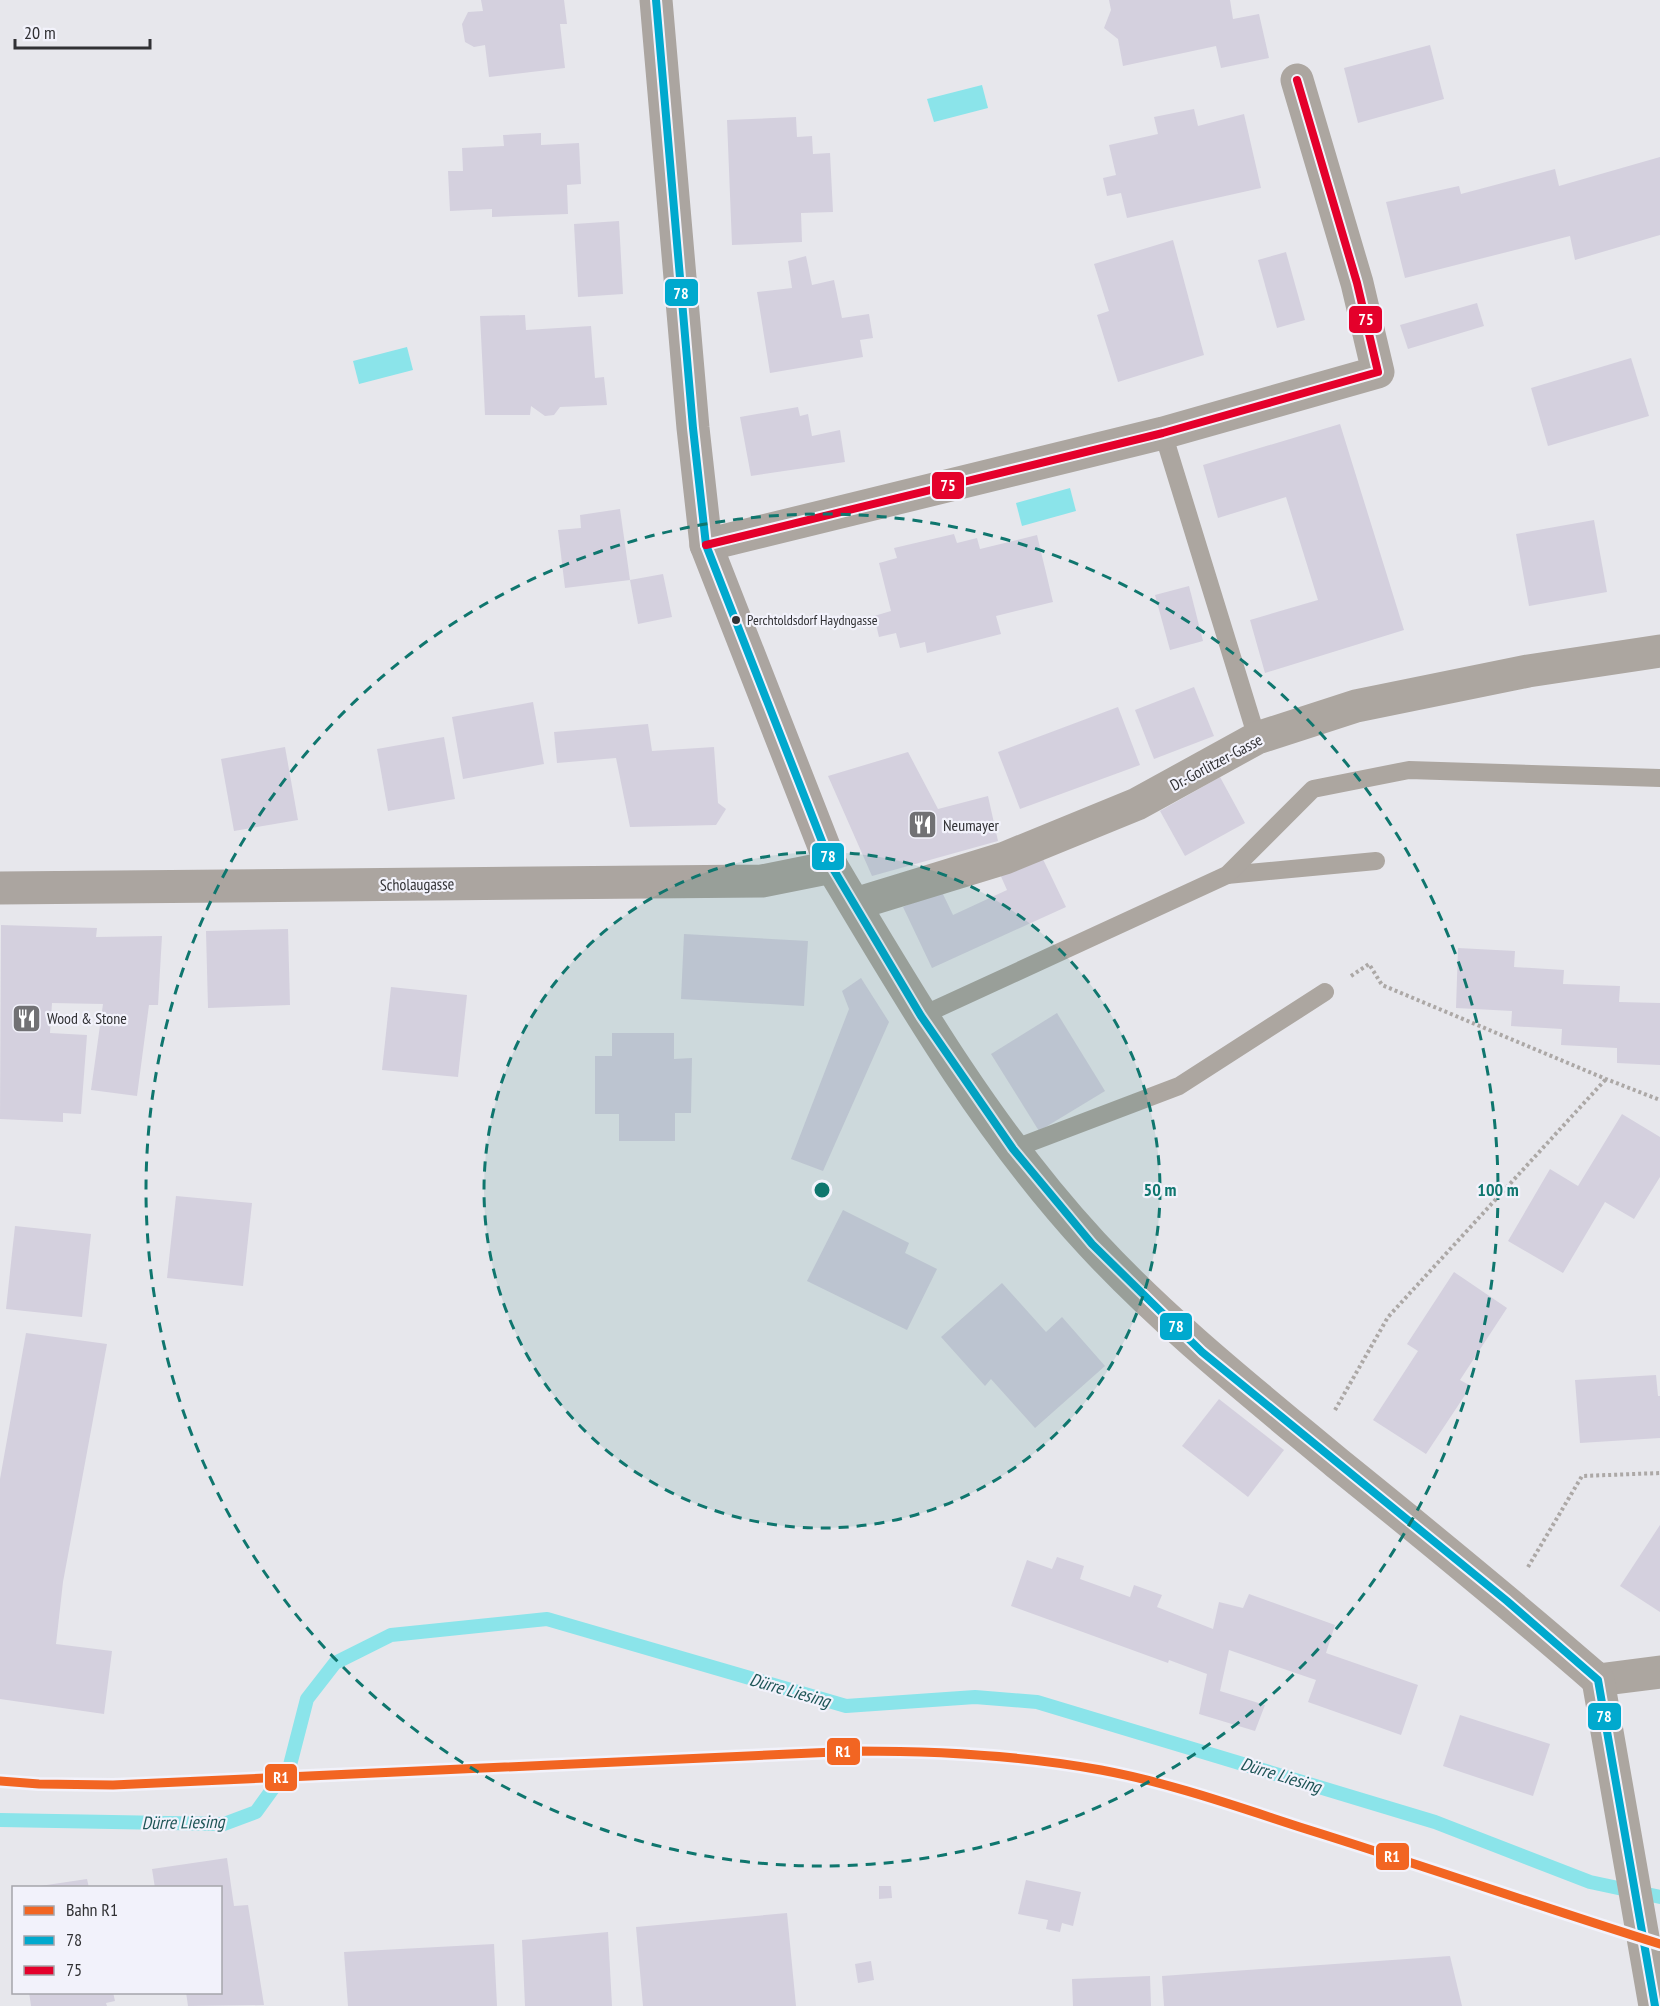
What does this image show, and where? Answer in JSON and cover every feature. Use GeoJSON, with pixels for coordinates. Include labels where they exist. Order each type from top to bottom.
{"type":"FeatureCollection","features":[{"type":"Feature","properties":{"kind":"main road"},"geometry":{"type":"LineString","coordinates":[[656,0],[693,428],[706,545],[832,867]]}},
{"type":"Feature","properties":{"kind":"main road","name":"Scholaugasse"},"geometry":{"type":"LineString","coordinates":[[0,888],[762,881],[832,867]]}},
{"type":"Feature","properties":{"kind":"street"},"geometry":{"type":"LineString","coordinates":[[706,545],[1163,433],[1378,372],[1357,283],[1297,80]]}},
{"type":"Feature","properties":{"kind":"street","name":"Dr.-Gorlitzer-Gasse"},"geometry":{"type":"LineString","coordinates":[[855,904],[1016,854],[1137,804],[1257,738],[1356,706],[1528,671],[1660,651]]}},
{"type":"Feature","properties":{"kind":"street"},"geometry":{"type":"LineString","coordinates":[[832,867],[921,1016],[1012,1149],[1092,1245],[1202,1352],[1507,1601],[1598,1680],[1655,2006]]}},
{"type":"Feature","properties":{"kind":"street"},"geometry":{"type":"LineString","coordinates":[[1598,1680],[1660,1672]]}},
{"type":"Feature","properties":{"kind":"lane"},"geometry":{"type":"LineString","coordinates":[[1163,433],[1257,738]]}},
{"type":"Feature","properties":{"kind":"lane"},"geometry":{"type":"LineString","coordinates":[[1227,875],[1313,789],[1409,770],[1660,778]]}},
{"type":"Feature","properties":{"kind":"lane"},"geometry":{"type":"LineString","coordinates":[[921,1016],[1227,875],[1376,861]]}},
{"type":"Feature","properties":{"kind":"lane"},"geometry":{"type":"LineString","coordinates":[[1012,1149],[1179,1086],[1325,992]]}},
{"type":"Feature","properties":{"kind":"path"},"geometry":{"type":"LineString","coordinates":[[1325,992],[1369,964],[1382,985],[1606,1080],[1660,1100]]}},
{"type":"Feature","properties":{"kind":"path"},"geometry":{"type":"LineString","coordinates":[[1315,1444],[1388,1317],[1606,1080]]}},
{"type":"Feature","properties":{"kind":"path"},"geometry":{"type":"LineString","coordinates":[[1507,1601],[1582,1476],[1660,1473]]}},
{"type":"Feature","properties":{"kind":"water"},"geometry":{"type":"Polygon","coordinates":[[[982,85],[988,108],[934,122],[927,99],[982,85]]]}},
{"type":"Feature","properties":{"kind":"water"},"geometry":{"type":"Polygon","coordinates":[[[407,347],[413,370],[359,384],[353,361],[407,347]]]}},
{"type":"Feature","properties":{"kind":"water"},"geometry":{"type":"Polygon","coordinates":[[[1070,488],[1076,511],[1022,526],[1016,503],[1070,488]]]}},
{"type":"Feature","properties":{"kind":"building"},"geometry":{"type":"Polygon","coordinates":[[[481,0],[564,0],[567,24],[560,24],[565,68],[489,77],[485,45],[474,47],[465,42],[462,24],[468,12],[483,11],[481,0]]]}},
{"type":"Feature","properties":{"kind":"building"},"geometry":{"type":"Polygon","coordinates":[[[1109,0],[1230,0],[1233,19],[1259,14],[1269,58],[1221,68],[1216,46],[1123,66],[1118,39],[1104,28],[1111,10],[1109,0]]]}},
{"type":"Feature","properties":{"kind":"building"},"geometry":{"type":"Polygon","coordinates":[[[1430,45],[1444,99],[1358,123],[1344,68],[1430,45]]]}},
{"type":"Feature","properties":{"kind":"building"},"geometry":{"type":"Polygon","coordinates":[[[1194,109],[1198,126],[1244,114],[1261,188],[1127,218],[1121,193],[1107,196],[1103,178],[1116,175],[1109,145],[1158,134],[1154,117],[1194,109]]]}},
{"type":"Feature","properties":{"kind":"building"},"geometry":{"type":"Polygon","coordinates":[[[796,117],[797,137],[812,136],[813,154],[830,153],[833,212],[801,213],[802,242],[732,245],[727,120],[796,117]]]}},
{"type":"Feature","properties":{"kind":"building"},"geometry":{"type":"Polygon","coordinates":[[[541,133],[541,145],[579,143],[581,184],[567,185],[568,214],[492,217],[492,209],[450,211],[448,171],[463,171],[462,148],[504,146],[503,135],[541,133]]]}},
{"type":"Feature","properties":{"kind":"building"},"geometry":{"type":"Polygon","coordinates":[[[1660,157],[1660,235],[1575,260],[1570,236],[1405,278],[1386,202],[1459,186],[1461,194],[1555,169],[1559,186],[1660,157]]]}},
{"type":"Feature","properties":{"kind":"building"},"geometry":{"type":"Polygon","coordinates":[[[619,221],[623,294],[578,297],[574,224],[619,221]]]}},
{"type":"Feature","properties":{"kind":"building"},"geometry":{"type":"Polygon","coordinates":[[[1173,240],[1204,355],[1118,382],[1097,315],[1109,311],[1094,264],[1173,240]]]}},
{"type":"Feature","properties":{"kind":"building"},"geometry":{"type":"Polygon","coordinates":[[[1286,252],[1305,320],[1277,328],[1258,260],[1286,252]]]}},
{"type":"Feature","properties":{"kind":"building"},"geometry":{"type":"Polygon","coordinates":[[[806,256],[812,285],[834,280],[842,318],[869,314],[873,338],[860,340],[863,357],[770,373],[757,292],[792,288],[788,261],[806,256]]]}},
{"type":"Feature","properties":{"kind":"building"},"geometry":{"type":"Polygon","coordinates":[[[1477,303],[1484,326],[1408,349],[1400,325],[1477,303]]]}},
{"type":"Feature","properties":{"kind":"building"},"geometry":{"type":"Polygon","coordinates":[[[525,315],[526,330],[591,326],[595,378],[604,377],[607,405],[560,407],[554,415],[545,416],[531,406],[530,415],[485,415],[480,316],[525,315]]]}},
{"type":"Feature","properties":{"kind":"building"},"geometry":{"type":"Polygon","coordinates":[[[1631,358],[1649,416],[1548,446],[1531,388],[1631,358]]]}},
{"type":"Feature","properties":{"kind":"building"},"geometry":{"type":"Polygon","coordinates":[[[798,407],[800,416],[808,414],[812,436],[840,430],[845,462],[751,476],[740,417],[798,407]]]}},
{"type":"Feature","properties":{"kind":"building"},"geometry":{"type":"Polygon","coordinates":[[[1340,424],[1404,630],[1265,673],[1250,620],[1318,600],[1286,497],[1218,518],[1203,465],[1340,424]]]}},
{"type":"Feature","properties":{"kind":"building"},"geometry":{"type":"Polygon","coordinates":[[[620,509],[630,580],[565,588],[558,530],[581,528],[580,515],[620,509]]]}},
{"type":"Feature","properties":{"kind":"building"},"geometry":{"type":"Polygon","coordinates":[[[1594,520],[1607,592],[1529,606],[1516,534],[1594,520]]]}},
{"type":"Feature","properties":{"kind":"building"},"geometry":{"type":"Polygon","coordinates":[[[954,534],[957,543],[977,538],[980,549],[1037,535],[1053,602],[996,616],[1001,634],[927,653],[925,642],[900,648],[896,633],[879,637],[874,616],[891,611],[879,563],[897,558],[894,548],[954,534]]]}},
{"type":"Feature","properties":{"kind":"building"},"geometry":{"type":"Polygon","coordinates":[[[663,574],[672,617],[638,624],[630,580],[663,574]]]}},
{"type":"Feature","properties":{"kind":"building"},"geometry":{"type":"Polygon","coordinates":[[[1189,586],[1203,641],[1170,650],[1155,595],[1189,586]]]}},
{"type":"Feature","properties":{"kind":"building"},"geometry":{"type":"Polygon","coordinates":[[[1194,687],[1214,736],[1154,759],[1135,710],[1194,687]]]}},
{"type":"Feature","properties":{"kind":"building"},"geometry":{"type":"Polygon","coordinates":[[[533,702],[544,764],[463,779],[452,717],[533,702]]]}},
{"type":"Feature","properties":{"kind":"building"},"geometry":{"type":"Polygon","coordinates":[[[1118,707],[1140,765],[1020,809],[998,752],[1118,707]]]}},
{"type":"Feature","properties":{"kind":"building"},"geometry":{"type":"Polygon","coordinates":[[[648,724],[652,751],[714,747],[718,803],[726,809],[716,825],[630,827],[616,758],[557,763],[554,732],[648,724]]]}},
{"type":"Feature","properties":{"kind":"building"},"geometry":{"type":"Polygon","coordinates":[[[444,737],[455,799],[388,811],[377,749],[444,737]]]}},
{"type":"Feature","properties":{"kind":"building"},"geometry":{"type":"Polygon","coordinates":[[[285,747],[298,820],[234,831],[221,759],[285,747]]]}},
{"type":"Feature","properties":{"kind":"building","name":"Neumayer"},"geometry":{"type":"Polygon","coordinates":[[[908,752],[938,809],[988,796],[998,841],[872,876],[828,776],[908,752]]]}},
{"type":"Feature","properties":{"kind":"building"},"geometry":{"type":"Polygon","coordinates":[[[1220,777],[1245,823],[1185,856],[1160,811],[1220,777]]]}},
{"type":"Feature","properties":{"kind":"building"},"geometry":{"type":"Polygon","coordinates":[[[1040,853],[1066,907],[932,968],[903,907],[941,890],[953,915],[1007,890],[999,872],[1040,853]]]}},
{"type":"Feature","properties":{"kind":"building","name":"Wood & Stone"},"geometry":{"type":"Polygon","coordinates":[[[1,925],[97,928],[96,937],[162,936],[158,1005],[149,1005],[137,1096],[91,1090],[103,1004],[52,1003],[50,1033],[87,1035],[81,1114],[63,1113],[63,1122],[0,1119],[1,925]]]}},
{"type":"Feature","properties":{"kind":"building"},"geometry":{"type":"Polygon","coordinates":[[[288,929],[290,1005],[208,1008],[206,931],[288,929]]]}},
{"type":"Feature","properties":{"kind":"building"},"geometry":{"type":"Polygon","coordinates":[[[684,934],[808,941],[804,1006],[681,999],[684,934]]]}},
{"type":"Feature","properties":{"kind":"building"},"geometry":{"type":"Polygon","coordinates":[[[1458,948],[1515,951],[1514,967],[1564,970],[1563,984],[1620,986],[1619,1002],[1660,1003],[1660,1065],[1617,1063],[1617,1048],[1561,1045],[1562,1029],[1511,1026],[1512,1011],[1456,1008],[1458,948]]]}},
{"type":"Feature","properties":{"kind":"building"},"geometry":{"type":"Polygon","coordinates":[[[861,978],[889,1022],[823,1171],[791,1159],[849,1009],[842,991],[861,978]]]}},
{"type":"Feature","properties":{"kind":"building"},"geometry":{"type":"Polygon","coordinates":[[[391,987],[467,995],[458,1077],[382,1070],[391,987]]]}},
{"type":"Feature","properties":{"kind":"building"},"geometry":{"type":"Polygon","coordinates":[[[1057,1013],[1105,1091],[1039,1131],[991,1054],[1057,1013]]]}},
{"type":"Feature","properties":{"kind":"building"},"geometry":{"type":"Polygon","coordinates":[[[612,1033],[674,1033],[674,1059],[692,1058],[691,1113],[675,1113],[675,1141],[619,1141],[619,1114],[595,1114],[595,1056],[612,1056],[612,1033]]]}},
{"type":"Feature","properties":{"kind":"building"},"geometry":{"type":"Polygon","coordinates":[[[1622,1114],[1660,1137],[1660,1177],[1634,1219],[1605,1202],[1563,1273],[1508,1241],[1550,1169],[1578,1186],[1622,1114]]]}},
{"type":"Feature","properties":{"kind":"building"},"geometry":{"type":"Polygon","coordinates":[[[176,1196],[252,1203],[243,1286],[167,1278],[176,1196]]]}},
{"type":"Feature","properties":{"kind":"building"},"geometry":{"type":"Polygon","coordinates":[[[843,1210],[909,1243],[905,1253],[937,1269],[907,1330],[807,1281],[843,1210]]]}},
{"type":"Feature","properties":{"kind":"building"},"geometry":{"type":"Polygon","coordinates":[[[15,1226],[91,1234],[82,1317],[6,1309],[15,1226]]]}},
{"type":"Feature","properties":{"kind":"building"},"geometry":{"type":"Polygon","coordinates":[[[1454,1272],[1507,1308],[1460,1380],[1471,1386],[1426,1454],[1373,1420],[1418,1351],[1407,1344],[1454,1272]]]}},
{"type":"Feature","properties":{"kind":"building"},"geometry":{"type":"Polygon","coordinates":[[[1002,1283],[1046,1332],[1062,1317],[1105,1366],[1035,1428],[991,1379],[985,1386],[941,1337],[1002,1283]]]}},
{"type":"Feature","properties":{"kind":"building"},"geometry":{"type":"Polygon","coordinates":[[[26,1333],[107,1344],[63,1582],[56,1644],[112,1651],[104,1714],[0,1699],[0,1479],[26,1333]]]}},
{"type":"Feature","properties":{"kind":"building"},"geometry":{"type":"Polygon","coordinates":[[[1656,1375],[1658,1396],[1660,1396],[1660,1438],[1580,1443],[1575,1380],[1656,1375]]]}},
{"type":"Feature","properties":{"kind":"building"},"geometry":{"type":"Polygon","coordinates":[[[1219,1399],[1284,1450],[1248,1497],[1182,1446],[1219,1399]]]}},
{"type":"Feature","properties":{"kind":"building"},"geometry":{"type":"Polygon","coordinates":[[[1660,1525],[1660,1612],[1620,1586],[1660,1525]]]}},
{"type":"Feature","properties":{"kind":"building"},"geometry":{"type":"Polygon","coordinates":[[[1057,1557],[1084,1566],[1080,1579],[1130,1597],[1134,1585],[1162,1595],[1157,1607],[1213,1629],[1219,1602],[1243,1608],[1249,1594],[1335,1625],[1326,1653],[1418,1685],[1401,1735],[1308,1702],[1316,1680],[1229,1650],[1220,1691],[1265,1705],[1255,1731],[1199,1714],[1207,1674],[1169,1660],[1168,1663],[1011,1606],[1027,1560],[1052,1569],[1057,1557]]]}},
{"type":"Feature","properties":{"kind":"building"},"geometry":{"type":"Polygon","coordinates":[[[1460,1715],[1550,1744],[1533,1796],[1443,1766],[1460,1715]]]}},
{"type":"Feature","properties":{"kind":"building"},"geometry":{"type":"Polygon","coordinates":[[[227,1858],[234,1906],[248,1905],[264,2005],[188,2006],[186,1994],[222,1994],[222,1886],[155,1886],[152,1869],[227,1858]]]}},
{"type":"Feature","properties":{"kind":"building"},"geometry":{"type":"Polygon","coordinates":[[[87,1879],[89,1886],[40,1886],[87,1879]]]}},
{"type":"Feature","properties":{"kind":"building"},"geometry":{"type":"Polygon","coordinates":[[[1026,1880],[1081,1892],[1073,1926],[1062,1923],[1060,1932],[1046,1929],[1048,1920],[1018,1914],[1026,1880]]]}},
{"type":"Feature","properties":{"kind":"building"},"geometry":{"type":"Polygon","coordinates":[[[879,1886],[891,1886],[892,1898],[879,1899],[879,1886]]]}},
{"type":"Feature","properties":{"kind":"building"},"geometry":{"type":"Polygon","coordinates":[[[787,1913],[796,2006],[643,2006],[636,1927],[787,1913]]]}},
{"type":"Feature","properties":{"kind":"building"},"geometry":{"type":"Polygon","coordinates":[[[608,1932],[612,2006],[525,2006],[522,1940],[608,1932]]]}},
{"type":"Feature","properties":{"kind":"building"},"geometry":{"type":"Polygon","coordinates":[[[494,1944],[497,2006],[348,2006],[344,1952],[494,1944]]]}},
{"type":"Feature","properties":{"kind":"building"},"geometry":{"type":"Polygon","coordinates":[[[1450,1956],[1462,2006],[1164,2006],[1162,1976],[1450,1956]]]}},
{"type":"Feature","properties":{"kind":"building"},"geometry":{"type":"Polygon","coordinates":[[[871,1961],[874,1980],[858,1983],[855,1964],[871,1961]]]}},
{"type":"Feature","properties":{"kind":"building"},"geometry":{"type":"Polygon","coordinates":[[[1150,1976],[1151,2006],[1073,2006],[1072,1979],[1150,1976]]]}},
{"type":"Feature","properties":{"kind":"building"},"geometry":{"type":"Polygon","coordinates":[[[29,1994],[113,1994],[115,2001],[106,2003],[107,2006],[31,2006],[29,1994]]]}},
{"type":"Feature","properties":{"kind":"waterway","name":"Dürre Liesing"},"geometry":{"type":"LineString","coordinates":[[0,1820],[224,1824],[256,1812],[290,1765],[307,1699],[335,1663],[391,1635],[547,1619],[846,1706],[975,1697],[1037,1702],[1435,1822],[1590,1882],[1660,1897]]}},
{"type":"Feature","properties":{"kind":"rail line","name":"R1"},"geometry":{"type":"LineString","coordinates":[[0,1781],[113,1785],[857,1751],[1010,1757],[1101,1770],[1179,1789],[1660,1944]]}},
{"type":"Feature","properties":{"kind":"transit line","name":"78"},"geometry":{"type":"LineString","coordinates":[[656,0],[693,428],[706,545],[832,867],[921,1016],[1013,1149],[1092,1244],[1202,1352],[1507,1601],[1598,1680],[1655,2006]]}},
{"type":"Feature","properties":{"kind":"transit line","name":"75"},"geometry":{"type":"LineString","coordinates":[[706,545],[1163,433],[1378,372],[1357,283],[1297,80]]}},
{"type":"Feature","properties":{"kind":"place","name":"Perchtoldsdorf Haydngasse"},"geometry":{"type":"Point","coordinates":[736,620]}},
{"type":"Feature","properties":{"kind":"place","name":"Neumayer"},"geometry":{"type":"Point","coordinates":[922,825]}},
{"type":"Feature","properties":{"kind":"place","name":"Wood & Stone"},"geometry":{"type":"Point","coordinates":[26,1018]}}]}
